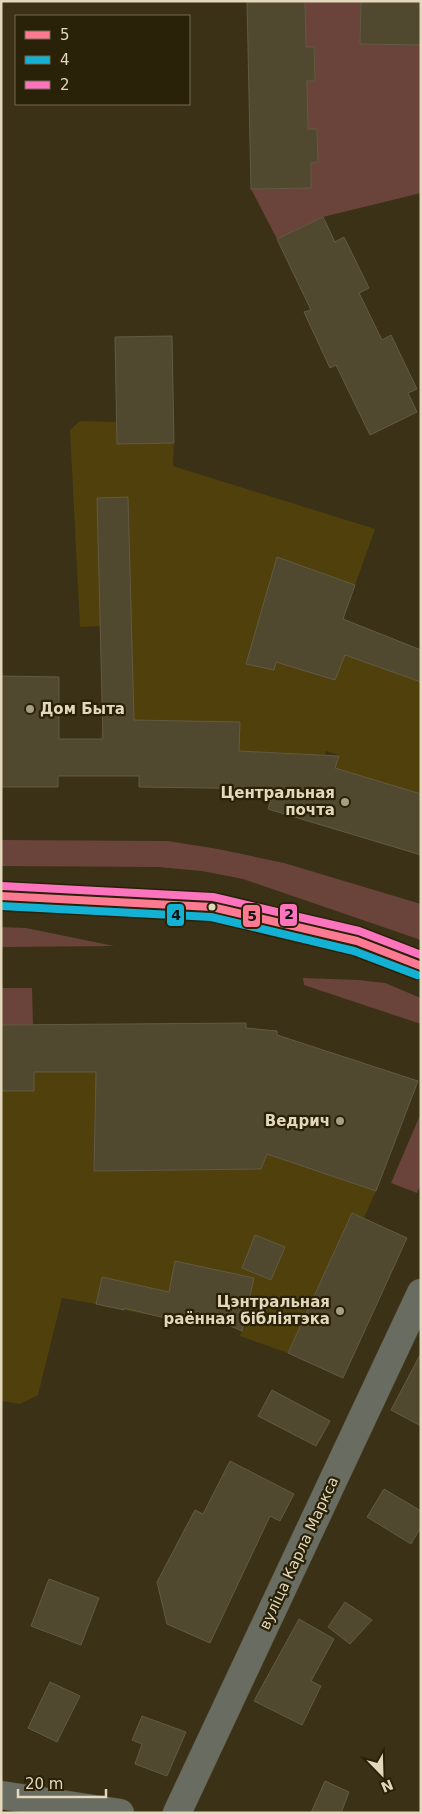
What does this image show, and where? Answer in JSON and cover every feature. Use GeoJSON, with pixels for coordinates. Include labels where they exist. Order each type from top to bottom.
{"type":"FeatureCollection","features":[{"type":"Feature","properties":{"kind":"street"},"geometry":{"type":"LineString","coordinates":[[1,896],[212,907],[358,941],[421,966]]}},
{"type":"Feature","properties":{"kind":"street","name":"вуліца Карла Маркса"},"geometry":{"type":"LineString","coordinates":[[177,1813],[421,1292]]}},
{"type":"Feature","properties":{"kind":"street"},"geometry":{"type":"LineString","coordinates":[[1,1795],[120,1813]]}},
{"type":"Feature","properties":{"kind":"shaded area"},"geometry":{"type":"Polygon","coordinates":[[[305,1],[421,1],[421,193],[323,217],[277,239],[251,189],[311,188],[311,163],[318,162],[317,129],[308,129],[307,81],[315,80],[314,47],[306,47],[305,1]]]}},
{"type":"Feature","properties":{"kind":"shaded area"},"geometry":{"type":"Polygon","coordinates":[[[80,421],[117,422],[117,444],[174,443],[173,466],[375,529],[343,619],[421,650],[421,794],[335,768],[339,755],[326,751],[322,764],[285,753],[239,751],[239,722],[137,720],[136,740],[101,739],[103,716],[100,626],[80,627],[70,430],[80,421]]]}},
{"type":"Feature","properties":{"kind":"shaded area"},"geometry":{"type":"Polygon","coordinates":[[[1,840],[168,841],[284,863],[421,904],[421,940],[243,879],[202,871],[158,867],[1,866],[1,840]]]}},
{"type":"Feature","properties":{"kind":"shaded area"},"geometry":{"type":"Polygon","coordinates":[[[1,927],[26,928],[114,946],[1,947],[1,927]]]}},
{"type":"Feature","properties":{"kind":"shaded area"},"geometry":{"type":"Polygon","coordinates":[[[303,978],[385,983],[421,998],[421,1024],[304,985],[303,978]]]}},
{"type":"Feature","properties":{"kind":"shaded area"},"geometry":{"type":"Polygon","coordinates":[[[1,988],[32,988],[33,1025],[1,1025],[1,988]]]}},
{"type":"Feature","properties":{"kind":"shaded area"},"geometry":{"type":"Polygon","coordinates":[[[108,1071],[96,1081],[94,1171],[261,1169],[267,1154],[376,1191],[364,1218],[352,1213],[288,1353],[240,1336],[247,1308],[199,1296],[165,1318],[124,1310],[130,1283],[102,1277],[96,1304],[62,1298],[38,1395],[20,1404],[1,1401],[1,1091],[34,1072],[108,1071]]]}},
{"type":"Feature","properties":{"kind":"shaded area"},"geometry":{"type":"Polygon","coordinates":[[[421,1113],[421,1184],[417,1193],[391,1183],[421,1113]]]}},
{"type":"Feature","properties":{"kind":"building"},"geometry":{"type":"Polygon","coordinates":[[[247,1],[305,1],[306,47],[314,47],[315,81],[307,81],[308,129],[317,129],[318,162],[311,163],[311,188],[251,189],[247,1]]]}},
{"type":"Feature","properties":{"kind":"building"},"geometry":{"type":"Polygon","coordinates":[[[361,1],[421,1],[421,45],[360,44],[361,1]]]}},
{"type":"Feature","properties":{"kind":"building"},"geometry":{"type":"Polygon","coordinates":[[[323,217],[335,242],[344,237],[369,288],[359,293],[382,340],[391,335],[417,389],[408,393],[417,412],[370,435],[336,365],[330,368],[304,312],[311,310],[277,239],[323,217]]]}},
{"type":"Feature","properties":{"kind":"building"},"geometry":{"type":"Polygon","coordinates":[[[172,336],[174,443],[117,444],[115,337],[172,336]]]}},
{"type":"Feature","properties":{"kind":"building"},"geometry":{"type":"Polygon","coordinates":[[[128,497],[134,720],[240,722],[239,751],[339,756],[335,768],[421,794],[421,855],[268,809],[274,789],[139,787],[139,776],[58,776],[58,787],[1,787],[1,676],[59,677],[59,739],[103,739],[97,498],[128,497]]]}},
{"type":"Feature","properties":{"kind":"building"},"geometry":{"type":"Polygon","coordinates":[[[277,557],[355,585],[343,619],[421,650],[421,682],[345,655],[335,680],[276,662],[274,670],[246,664],[277,557]]]}},
{"type":"Feature","properties":{"kind":"building"},"geometry":{"type":"Polygon","coordinates":[[[246,1023],[246,1028],[277,1031],[277,1035],[418,1081],[376,1191],[267,1154],[261,1169],[94,1171],[96,1072],[34,1072],[34,1091],[1,1091],[1,1025],[246,1023]]]}},
{"type":"Feature","properties":{"kind":"building","name":"Цэнтральная раённая бібліятэка"},"geometry":{"type":"Polygon","coordinates":[[[352,1213],[407,1238],[343,1378],[288,1353],[352,1213]]]}},
{"type":"Feature","properties":{"kind":"building"},"geometry":{"type":"Polygon","coordinates":[[[255,1235],[285,1247],[271,1280],[242,1268],[255,1235]]]}},
{"type":"Feature","properties":{"kind":"building"},"geometry":{"type":"Polygon","coordinates":[[[175,1261],[254,1278],[242,1331],[197,1311],[190,1324],[124,1308],[124,1310],[96,1304],[102,1277],[169,1292],[175,1261]]]}},
{"type":"Feature","properties":{"kind":"building"},"geometry":{"type":"Polygon","coordinates":[[[421,1353],[421,1426],[391,1410],[421,1353]]]}},
{"type":"Feature","properties":{"kind":"building"},"geometry":{"type":"Polygon","coordinates":[[[272,1390],[330,1421],[316,1446],[258,1416],[272,1390]]]}},
{"type":"Feature","properties":{"kind":"building"},"geometry":{"type":"Polygon","coordinates":[[[230,1461],[294,1494],[280,1521],[270,1516],[210,1643],[167,1624],[157,1582],[195,1510],[203,1514],[230,1461]]]}},
{"type":"Feature","properties":{"kind":"building"},"geometry":{"type":"Polygon","coordinates":[[[384,1489],[421,1511],[421,1527],[411,1544],[367,1517],[384,1489]]]}},
{"type":"Feature","properties":{"kind":"building"},"geometry":{"type":"Polygon","coordinates":[[[49,1579],[99,1598],[81,1645],[31,1626],[49,1579]]]}},
{"type":"Feature","properties":{"kind":"building"},"geometry":{"type":"Polygon","coordinates":[[[345,1602],[372,1620],[350,1644],[328,1627],[345,1602]]]}},
{"type":"Feature","properties":{"kind":"building"},"geometry":{"type":"Polygon","coordinates":[[[299,1619],[334,1639],[311,1681],[321,1686],[302,1725],[254,1701],[299,1619]]]}},
{"type":"Feature","properties":{"kind":"building"},"geometry":{"type":"Polygon","coordinates":[[[50,1682],[80,1696],[57,1742],[28,1728],[50,1682]]]}},
{"type":"Feature","properties":{"kind":"building"},"geometry":{"type":"Polygon","coordinates":[[[142,1716],[186,1732],[167,1776],[135,1764],[142,1744],[132,1740],[142,1716]]]}},
{"type":"Feature","properties":{"kind":"building"},"geometry":{"type":"Polygon","coordinates":[[[325,1781],[349,1792],[341,1813],[311,1813],[325,1781]]]}},
{"type":"Feature","properties":{"kind":"transit line","name":"2"},"geometry":{"type":"LineString","coordinates":[[2,886],[213,897],[359,931],[421,955]]}},
{"type":"Feature","properties":{"kind":"transit line","name":"5"},"geometry":{"type":"LineString","coordinates":[[1,896],[212,907],[357,941],[421,966]]}},
{"type":"Feature","properties":{"kind":"transit line","name":"4"},"geometry":{"type":"LineString","coordinates":[[1,906],[211,917],[354,951],[417,975]]}},
{"type":"Feature","properties":{"kind":"place","name":"Дом Быта"},"geometry":{"type":"Point","coordinates":[30,709]}},
{"type":"Feature","properties":{"kind":"place","name":"Центральная почта"},"geometry":{"type":"Point","coordinates":[345,802]}},
{"type":"Feature","properties":{"kind":"place","name":"Ведрич"},"geometry":{"type":"Point","coordinates":[340,1121]}},
{"type":"Feature","properties":{"kind":"place","name":"Цэнтральная раённая бібліятэка"},"geometry":{"type":"Point","coordinates":[340,1311]}}]}
